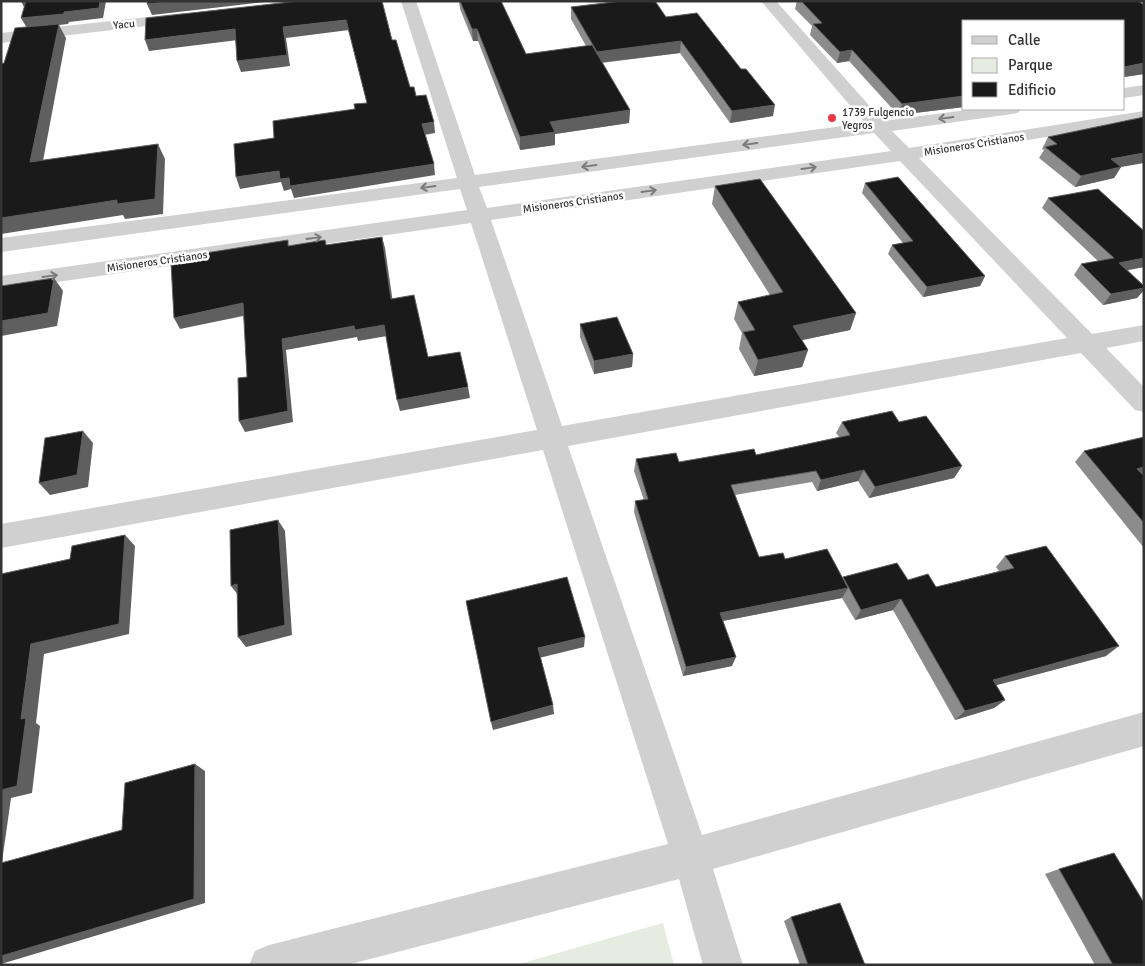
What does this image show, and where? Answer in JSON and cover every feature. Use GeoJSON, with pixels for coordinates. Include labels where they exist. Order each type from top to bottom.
{"type":"FeatureCollection","features":[{"type":"Feature","properties":{"kind":"street"},"geometry":{"type":"LineString","coordinates":[[408,1],[477,215],[691,857],[723,965]]}},
{"type":"Feature","properties":{"kind":"street"},"geometry":{"type":"LineString","coordinates":[[768,1],[904,155],[1144,403]]}},
{"type":"Feature","properties":{"kind":"street","name":"Yacu"},"geometry":{"type":"LineString","coordinates":[[1,38],[199,16]]}},
{"type":"Feature","properties":{"kind":"street"},"geometry":{"type":"LineString","coordinates":[[1125,93],[1144,90]]}},
{"type":"Feature","properties":{"kind":"street"},"geometry":{"type":"LineString","coordinates":[[1,245],[1005,110]]}},
{"type":"Feature","properties":{"kind":"street","name":"Misioneros Cristianos"},"geometry":{"type":"LineString","coordinates":[[1,283],[904,155],[1144,116]]}},
{"type":"Feature","properties":{"kind":"street"},"geometry":{"type":"LineString","coordinates":[[1,536],[553,440],[1144,333]]}},
{"type":"Feature","properties":{"kind":"street"},"geometry":{"type":"LineString","coordinates":[[268,965],[691,857],[1144,729]]}},
{"type":"Feature","properties":{"kind":"green space"},"geometry":{"type":"Polygon","coordinates":[[[663,923],[674,965],[516,965],[663,923]]]}},
{"type":"Feature","properties":{"kind":"building"},"geometry":{"type":"Polygon","coordinates":[[[26,1],[100,1],[99,8],[64,12],[64,14],[21,18],[26,1]]]}},
{"type":"Feature","properties":{"kind":"building"},"geometry":{"type":"Polygon","coordinates":[[[148,1],[174,1],[147,4],[148,1]]]}},
{"type":"Feature","properties":{"kind":"building"},"geometry":{"type":"Polygon","coordinates":[[[299,1],[382,1],[392,40],[396,40],[410,87],[414,87],[416,96],[426,95],[434,122],[422,124],[434,164],[290,186],[289,178],[280,179],[279,171],[236,177],[234,144],[274,138],[273,121],[355,109],[354,104],[367,103],[346,20],[283,27],[287,55],[237,61],[235,29],[145,40],[146,18],[299,1]]]}},
{"type":"Feature","properties":{"kind":"building"},"geometry":{"type":"Polygon","coordinates":[[[460,1],[501,1],[526,54],[592,45],[630,110],[550,122],[555,132],[520,137],[477,29],[472,29],[460,1]]]}},
{"type":"Feature","properties":{"kind":"building"},"geometry":{"type":"Polygon","coordinates":[[[622,1],[655,1],[666,17],[697,13],[741,69],[746,69],[775,105],[732,111],[681,41],[597,52],[571,7],[622,1]]]}},
{"type":"Feature","properties":{"kind":"building"},"geometry":{"type":"Polygon","coordinates":[[[801,1],[1138,1],[1144,5],[1144,63],[1125,67],[1125,20],[962,20],[962,96],[902,104],[852,50],[840,52],[813,24],[822,23],[801,1]]]}},
{"type":"Feature","properties":{"kind":"building"},"geometry":{"type":"Polygon","coordinates":[[[59,24],[30,162],[158,144],[155,199],[117,204],[117,200],[1,218],[1,64],[4,63],[15,28],[59,24]]]}},
{"type":"Feature","properties":{"kind":"building"},"geometry":{"type":"Polygon","coordinates":[[[1144,117],[1144,153],[1111,159],[1121,167],[1081,176],[1045,147],[1057,144],[1048,137],[1144,117]]]}},
{"type":"Feature","properties":{"kind":"building"},"geometry":{"type":"Polygon","coordinates":[[[898,177],[985,276],[927,287],[892,245],[913,241],[865,183],[898,177]]]}},
{"type":"Feature","properties":{"kind":"building"},"geometry":{"type":"Polygon","coordinates":[[[760,179],[856,313],[793,326],[808,350],[758,360],[743,332],[755,330],[738,302],[783,292],[715,186],[760,179]]]}},
{"type":"Feature","properties":{"kind":"building"},"geometry":{"type":"Polygon","coordinates":[[[1098,189],[1144,231],[1144,258],[1119,263],[1144,288],[1111,294],[1081,264],[1114,258],[1048,198],[1098,189]]]}},
{"type":"Feature","properties":{"kind":"building"},"geometry":{"type":"Polygon","coordinates":[[[382,237],[391,299],[414,295],[428,357],[460,352],[468,387],[397,400],[384,325],[355,330],[354,326],[282,339],[288,411],[239,421],[238,378],[247,377],[243,303],[174,318],[171,263],[199,258],[199,254],[288,240],[288,246],[325,240],[326,245],[382,237]]]}},
{"type":"Feature","properties":{"kind":"building"},"geometry":{"type":"Polygon","coordinates":[[[54,278],[48,313],[1,321],[1,286],[54,278]]]}},
{"type":"Feature","properties":{"kind":"building"},"geometry":{"type":"Polygon","coordinates":[[[617,317],[633,354],[594,361],[580,324],[617,317]]]}},
{"type":"Feature","properties":{"kind":"building"},"geometry":{"type":"Polygon","coordinates":[[[892,411],[899,422],[926,416],[962,466],[875,487],[864,470],[821,480],[816,471],[731,485],[759,557],[783,553],[785,559],[827,549],[848,588],[720,613],[736,657],[686,667],[635,501],[648,499],[636,459],[676,453],[679,462],[754,449],[756,455],[850,435],[842,422],[892,411]]]}},
{"type":"Feature","properties":{"kind":"building"},"geometry":{"type":"Polygon","coordinates":[[[83,431],[77,475],[39,483],[45,438],[83,431]]]}},
{"type":"Feature","properties":{"kind":"building"},"geometry":{"type":"Polygon","coordinates":[[[1144,437],[1144,467],[1137,469],[1144,476],[1144,523],[1084,451],[1144,437]]]}},
{"type":"Feature","properties":{"kind":"building"},"geometry":{"type":"Polygon","coordinates":[[[278,520],[285,625],[238,637],[237,584],[231,586],[230,530],[278,520]]]}},
{"type":"Feature","properties":{"kind":"building"},"geometry":{"type":"Polygon","coordinates":[[[125,535],[119,624],[31,644],[21,719],[26,718],[17,786],[1,790],[1,574],[70,559],[72,546],[125,535]]]}},
{"type":"Feature","properties":{"kind":"building"},"geometry":{"type":"Polygon","coordinates":[[[1046,546],[1119,646],[993,680],[1005,700],[965,711],[901,599],[861,610],[843,577],[897,563],[908,580],[928,574],[936,587],[1014,568],[1005,556],[1046,546]]]}},
{"type":"Feature","properties":{"kind":"building"},"geometry":{"type":"Polygon","coordinates":[[[567,577],[585,637],[538,648],[553,705],[491,722],[466,601],[567,577]]]}},
{"type":"Feature","properties":{"kind":"building"},"geometry":{"type":"Polygon","coordinates":[[[195,764],[194,899],[1,956],[1,863],[122,830],[125,783],[195,764]]]}},
{"type":"Feature","properties":{"kind":"building"},"geometry":{"type":"Polygon","coordinates":[[[1114,853],[1144,903],[1144,965],[1113,965],[1059,869],[1114,853]]]}},
{"type":"Feature","properties":{"kind":"building"},"geometry":{"type":"Polygon","coordinates":[[[840,903],[865,965],[808,965],[791,917],[840,903]]]}},
{"type":"Feature","properties":{"kind":"place","name":"1739 Fulgencio Yegros"},"geometry":{"type":"Point","coordinates":[832,118]}}]}
